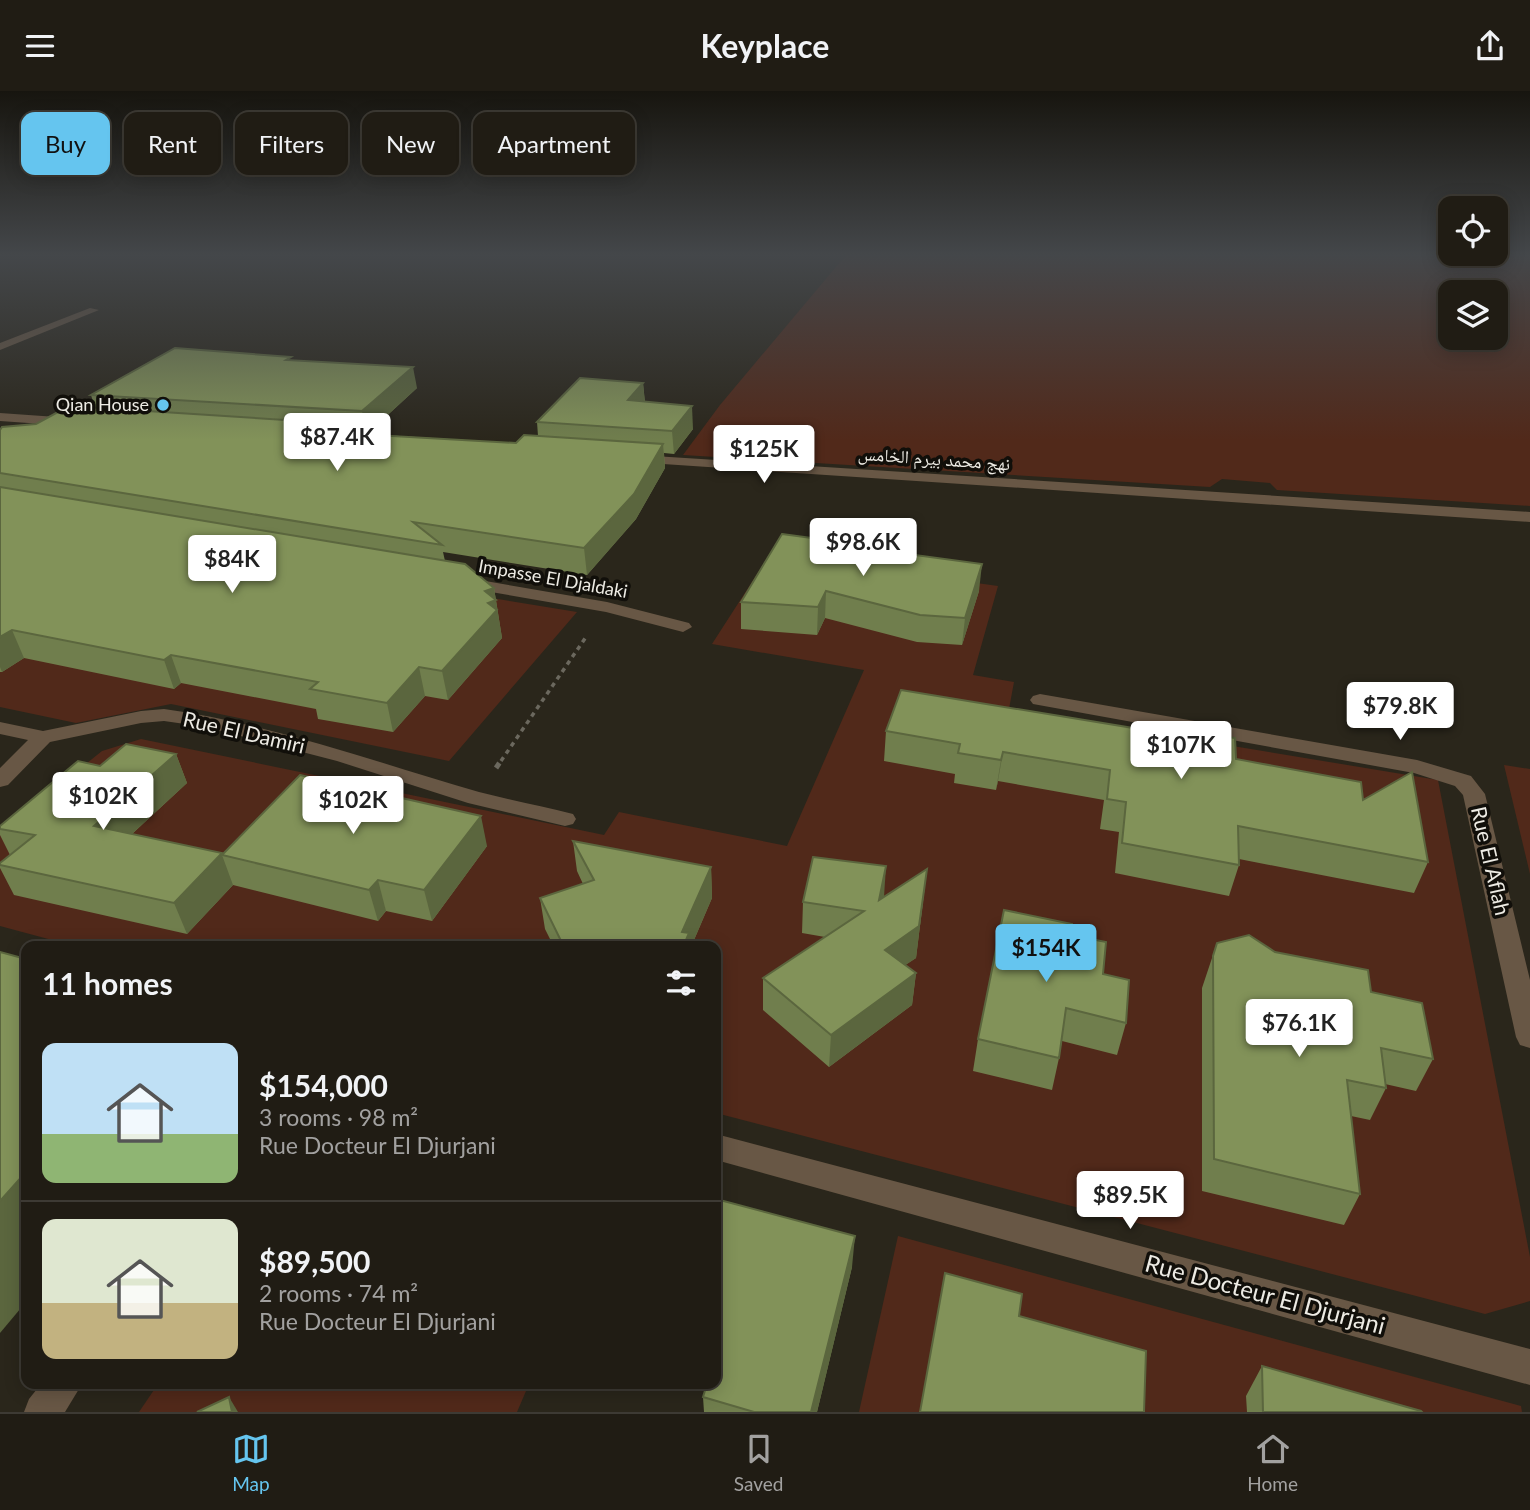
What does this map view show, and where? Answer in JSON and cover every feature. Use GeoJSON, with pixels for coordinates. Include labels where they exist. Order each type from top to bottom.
{"type":"FeatureCollection","features":[{"type":"Feature","properties":{"kind":"street"},"geometry":{"type":"LineString","coordinates":[[0,347],[77,317]]}},
{"type":"Feature","properties":{"kind":"street"},"geometry":{"type":"LineString","coordinates":[[0,417],[88,423]]}},
{"type":"Feature","properties":{"kind":"street"},"geometry":{"type":"LineString","coordinates":[[0,427],[18,419]]}},
{"type":"Feature","properties":{"kind":"street","name":"نهج محمد بيرم الخامس"},"geometry":{"type":"LineString","coordinates":[[617,458],[1530,517]]}},
{"type":"Feature","properties":{"kind":"street","name":"Impasse El Djaldaki"},"geometry":{"type":"LineString","coordinates":[[446,580],[607,607],[683,627]]}},
{"type":"Feature","properties":{"kind":"street","name":"Rue El Aflah"},"geometry":{"type":"LineString","coordinates":[[1040,700],[1417,767],[1463,781],[1474,794],[1525,986],[1530,1037]]}},
{"type":"Feature","properties":{"kind":"street","name":"Rue El Damiri"},"geometry":{"type":"LineString","coordinates":[[0,728],[43,737],[123,719],[164,715],[207,722],[344,756],[476,798],[565,819]]}},
{"type":"Feature","properties":{"kind":"street"},"geometry":{"type":"LineString","coordinates":[[0,780],[43,737]]}},
{"type":"Feature","properties":{"kind":"street","name":"Rue Docteur El Djurjani"},"geometry":{"type":"LineString","coordinates":[[721,1148],[1530,1367]]}},
{"type":"Feature","properties":{"kind":"street"},"geometry":{"type":"LineString","coordinates":[[42,1412],[60,1389]]}},
{"type":"Feature","properties":{"kind":"path"},"geometry":{"type":"LineString","coordinates":[[476,798],[607,607]]}},
{"type":"Feature","properties":{"kind":"shaded area"},"geometry":{"type":"Polygon","coordinates":[[[794,317],[1438,317],[1438,350],[1508,350],[1508,317],[1530,317],[1530,506],[1277,490],[1270,483],[1222,479],[1210,487],[683,455],[720,405],[794,317]]]}},
{"type":"Feature","properties":{"kind":"shaded area"},"geometry":{"type":"Polygon","coordinates":[[[0,517],[577,612],[449,761],[171,704],[76,723],[0,707],[0,517]]]}},
{"type":"Feature","properties":{"kind":"shaded area"},"geometry":{"type":"Polygon","coordinates":[[[770,554],[998,586],[973,675],[1014,682],[1009,709],[1438,780],[1530,1257],[1530,1301],[1485,1314],[721,1114],[721,941],[56,941],[0,926],[0,833],[102,751],[141,739],[604,835],[619,812],[787,846],[864,670],[712,644],[770,554]]]}},
{"type":"Feature","properties":{"kind":"shaded area"},"geometry":{"type":"Polygon","coordinates":[[[1504,765],[1530,769],[1530,874],[1504,765]]]}},
{"type":"Feature","properties":{"kind":"shaded area"},"geometry":{"type":"Polygon","coordinates":[[[898,1236],[1521,1406],[1522,1412],[859,1412],[898,1236]]]}},
{"type":"Feature","properties":{"kind":"shaded area"},"geometry":{"type":"Polygon","coordinates":[[[155,1389],[527,1389],[517,1412],[139,1412],[155,1389]]]}},
{"type":"Feature","properties":{"kind":"building"},"geometry":{"type":"Polygon","coordinates":[[[175,348],[291,357],[286,360],[413,367],[362,411],[91,395],[175,348]]]}},
{"type":"Feature","properties":{"kind":"building"},"geometry":{"type":"Polygon","coordinates":[[[580,378],[643,383],[628,400],[692,406],[672,431],[537,422],[580,378]]]}},
{"type":"Feature","properties":{"kind":"building"},"geometry":{"type":"Polygon","coordinates":[[[69,406],[348,424],[338,433],[516,443],[524,435],[663,444],[634,494],[584,548],[413,522],[442,545],[0,473],[2,427],[36,424],[69,406]]]}},
{"type":"Feature","properties":{"kind":"building"},"geometry":{"type":"Polygon","coordinates":[[[0,487],[465,564],[494,588],[485,591],[496,600],[488,603],[497,610],[442,671],[419,667],[387,703],[310,689],[318,682],[171,655],[164,660],[12,630],[0,637],[0,487]]]}},
{"type":"Feature","properties":{"kind":"building"},"geometry":{"type":"Polygon","coordinates":[[[782,534],[827,540],[826,543],[982,564],[965,618],[920,615],[826,591],[818,607],[741,602],[782,534]]]}},
{"type":"Feature","properties":{"kind":"building"},"geometry":{"type":"Polygon","coordinates":[[[901,690],[1176,735],[1177,729],[1235,738],[1236,759],[1361,782],[1363,800],[1412,772],[1428,862],[1238,826],[1239,865],[1122,843],[1126,802],[1107,799],[1110,770],[1003,752],[1001,760],[958,753],[960,744],[886,731],[901,690]]]}},
{"type":"Feature","properties":{"kind":"building"},"geometry":{"type":"Polygon","coordinates":[[[126,744],[176,754],[94,826],[222,853],[174,903],[0,865],[35,835],[0,829],[0,826],[78,761],[100,766],[126,744]]]}},
{"type":"Feature","properties":{"kind":"building"},"geometry":{"type":"Polygon","coordinates":[[[300,775],[481,816],[424,890],[378,880],[369,890],[222,855],[300,775]]]}},
{"type":"Feature","properties":{"kind":"building"},"geometry":{"type":"Polygon","coordinates":[[[573,841],[711,867],[682,932],[689,933],[686,941],[561,941],[540,898],[594,880],[573,841]]]}},
{"type":"Feature","properties":{"kind":"building"},"geometry":{"type":"Polygon","coordinates":[[[813,857],[886,866],[879,900],[927,869],[919,926],[885,950],[916,973],[831,1035],[763,978],[864,911],[803,902],[813,857]]]}},
{"type":"Feature","properties":{"kind":"building"},"geometry":{"type":"Polygon","coordinates":[[[1004,910],[1072,924],[1071,935],[1106,942],[1103,974],[1129,980],[1126,1023],[1066,1008],[1059,1058],[978,1039],[1004,910]]]}},
{"type":"Feature","properties":{"kind":"building"},"geometry":{"type":"Polygon","coordinates":[[[1249,935],[1275,952],[1368,970],[1371,992],[1422,1003],[1433,1059],[1381,1048],[1386,1088],[1347,1080],[1360,1194],[1214,1159],[1213,956],[1217,943],[1249,935]]]}},
{"type":"Feature","properties":{"kind":"building"},"geometry":{"type":"Polygon","coordinates":[[[0,952],[21,958],[21,1178],[0,1201],[0,952]]]}},
{"type":"Feature","properties":{"kind":"building"},"geometry":{"type":"Polygon","coordinates":[[[721,1200],[855,1236],[811,1412],[754,1412],[703,1397],[705,1389],[721,1389],[721,1200]]]}},
{"type":"Feature","properties":{"kind":"building"},"geometry":{"type":"Polygon","coordinates":[[[945,1273],[1022,1294],[1019,1316],[1146,1351],[1144,1412],[920,1412],[945,1273]]]}},
{"type":"Feature","properties":{"kind":"building"},"geometry":{"type":"Polygon","coordinates":[[[1262,1366],[1421,1411],[1422,1412],[1263,1412],[1262,1366]]]}},
{"type":"Feature","properties":{"kind":"building"},"geometry":{"type":"Polygon","coordinates":[[[229,1397],[232,1412],[197,1412],[229,1397]]]}},
{"type":"Feature","properties":{"kind":"place","name":"Qian House"},"geometry":{"type":"Point","coordinates":[163,405]}}]}
